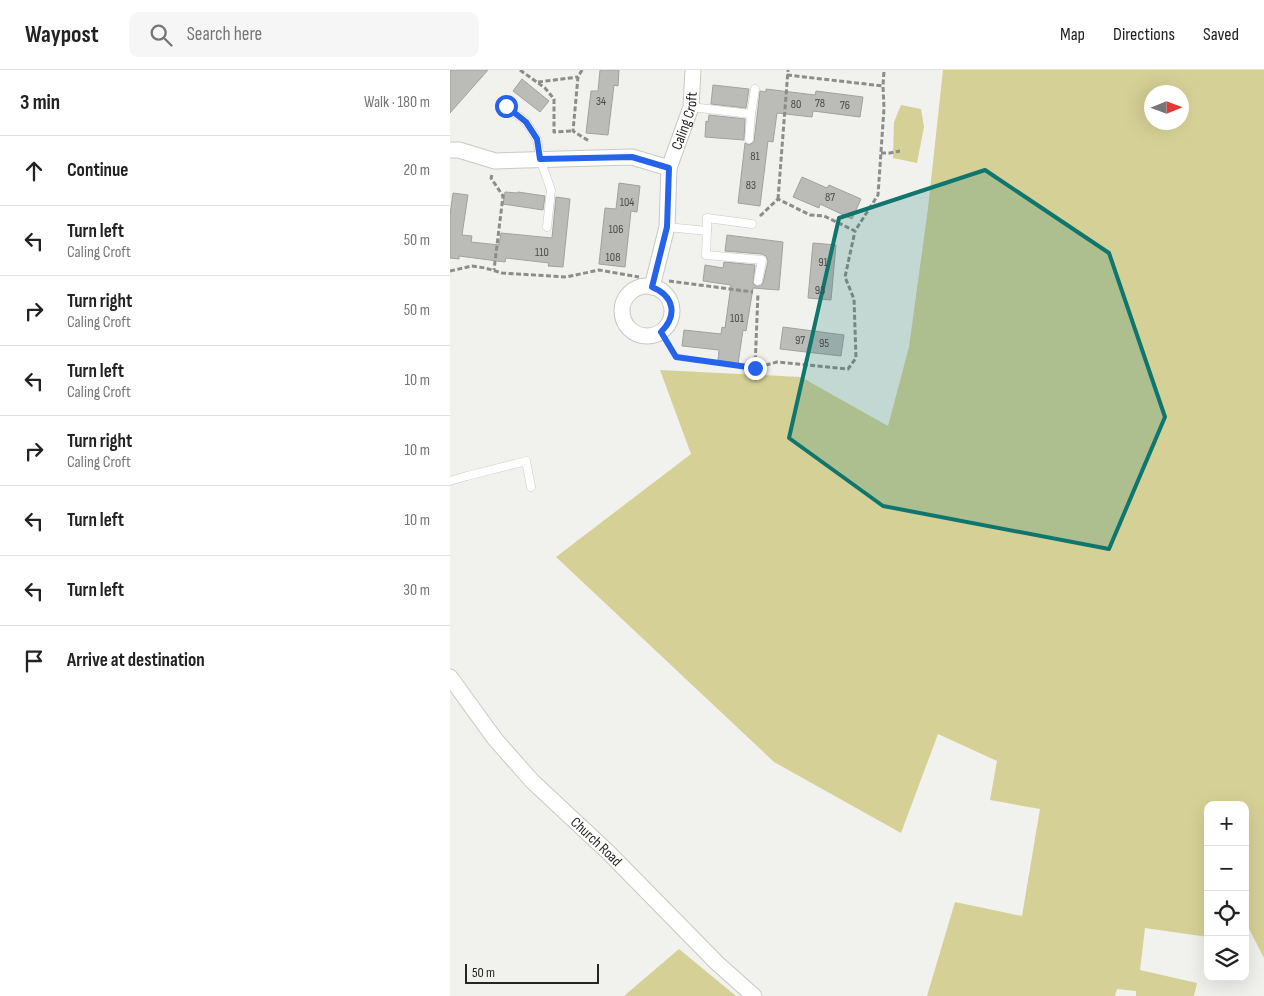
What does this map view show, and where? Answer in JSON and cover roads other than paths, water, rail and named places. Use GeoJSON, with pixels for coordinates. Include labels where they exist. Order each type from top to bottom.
{"type":"FeatureCollection","features":[{"type":"Feature","properties":{"kind":"street","name":"Caling Croft"},"geometry":{"type":"LineString","coordinates":[[653,283],[667,227],[669,168],[690,107],[694,70]]}},
{"type":"Feature","properties":{"kind":"street","name":"Caling Croft"},"geometry":{"type":"LineString","coordinates":[[450,150],[459,150],[495,161],[632,157],[669,168]]}},
{"type":"Feature","properties":{"kind":"street"},"geometry":{"type":"LineString","coordinates":[[653,283],[670,301],[672,309],[671,318],[668,326],[661,332],[653,336],[644,336],[636,334],[626,326],[622,311],[623,302],[634,290],[653,283]]}},
{"type":"Feature","properties":{"kind":"street","name":"Church Road"},"geometry":{"type":"LineString","coordinates":[[450,677],[495,739],[532,781],[609,853],[717,963],[754,996]]}},
{"type":"Feature","properties":{"kind":"lane"},"geometry":{"type":"LineString","coordinates":[[750,138],[755,89]]}},
{"type":"Feature","properties":{"kind":"lane"},"geometry":{"type":"LineString","coordinates":[[506,106],[526,122],[537,139],[540,159],[550,190],[547,227]]}},
{"type":"Feature","properties":{"kind":"lane"},"geometry":{"type":"LineString","coordinates":[[690,107],[751,114]]}},
{"type":"Feature","properties":{"kind":"lane"},"geometry":{"type":"LineString","coordinates":[[752,224],[707,218],[706,255],[762,260],[758,281]]}},
{"type":"Feature","properties":{"kind":"lane"},"geometry":{"type":"LineString","coordinates":[[667,227],[707,231]]}},
{"type":"Feature","properties":{"kind":"lane"},"geometry":{"type":"LineString","coordinates":[[450,481],[526,461],[531,487]]}}]}
